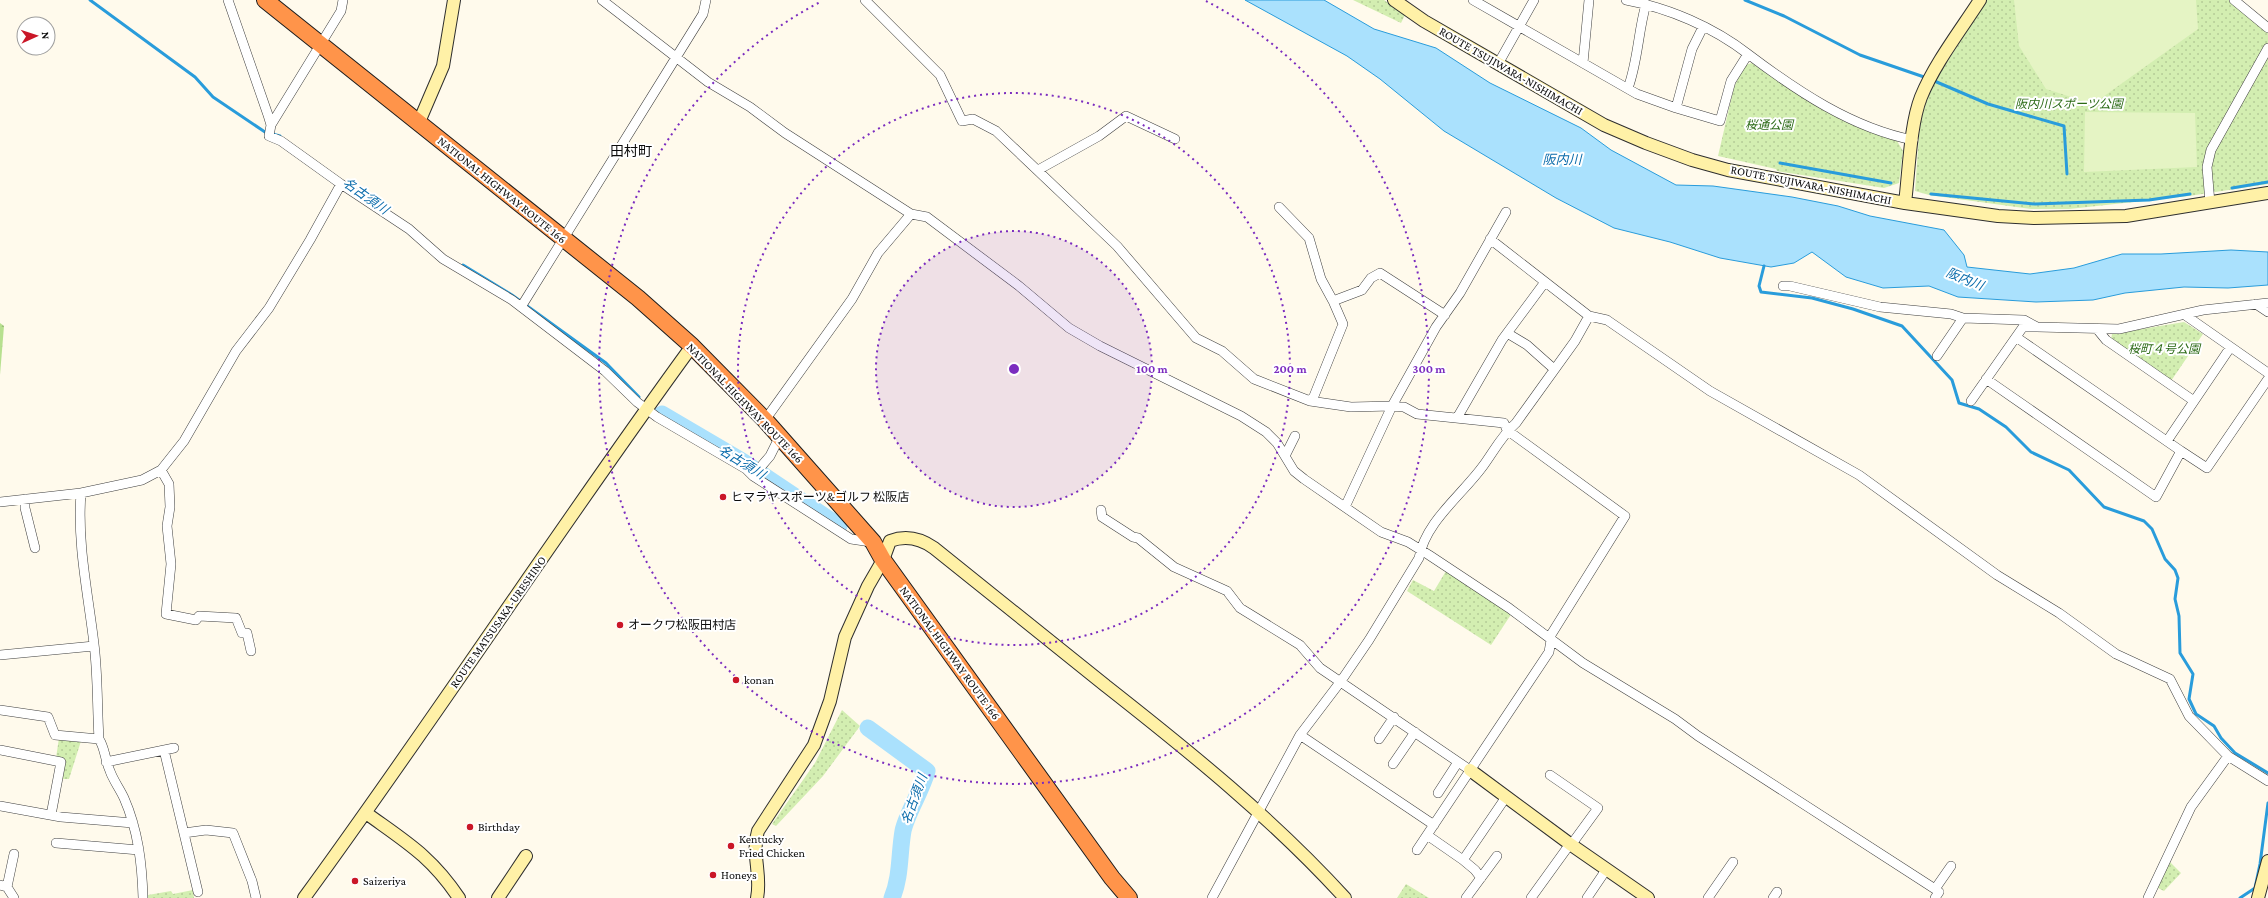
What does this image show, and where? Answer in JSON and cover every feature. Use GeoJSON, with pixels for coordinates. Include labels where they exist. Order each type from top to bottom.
{"type":"FeatureCollection","features":[{"type":"Feature","properties":{"kind":"highway","name":"NATIONAL HIGHWAY ROUTE 166"},"geometry":{"type":"LineString","coordinates":[[265,0],[563,240],[638,298],[692,346],[765,420],[873,542],[883,560],[1112,878],[1129,898]]}},
{"type":"Feature","properties":{"kind":"main road"},"geometry":{"type":"LineString","coordinates":[[418,122],[443,66],[454,0]]}},
{"type":"Feature","properties":{"kind":"main road","name":"ROUTE TSUJIWARA-NISHIMACHI"},"geometry":{"type":"LineString","coordinates":[[1394,0],[1424,21],[1604,125],[1646,143],[1692,160],[1728,170],[1906,202],[1998,216],[2064,218],[2126,216],[2268,193]]}},
{"type":"Feature","properties":{"kind":"main road"},"geometry":{"type":"LineString","coordinates":[[1906,202],[1917,111],[1931,78],[1980,0]]}},
{"type":"Feature","properties":{"kind":"main road","name":"ROUTE MATSUSAKA-URESHINO"},"geometry":{"type":"LineString","coordinates":[[304,898],[366,813],[646,408],[692,346]]}},
{"type":"Feature","properties":{"kind":"main road"},"geometry":{"type":"LineString","coordinates":[[757,898],[759,880],[754,846],[758,831],[814,745],[830,701],[846,637],[868,586],[883,560],[890,541],[899,538],[917,539],[934,548],[1193,755],[1258,812],[1319,869],[1345,898]]}},
{"type":"Feature","properties":{"kind":"main road"},"geometry":{"type":"LineString","coordinates":[[1470,770],[1606,870],[1646,897]]}},
{"type":"Feature","properties":{"kind":"main road"},"geometry":{"type":"LineString","coordinates":[[366,813],[419,850],[445,877],[459,898]]}},
{"type":"Feature","properties":{"kind":"main road"},"geometry":{"type":"LineString","coordinates":[[498,898],[526,856]]}},
{"type":"Feature","properties":{"kind":"main road"},"geometry":{"type":"LineString","coordinates":[[2258,898],[2268,861]]}},
{"type":"Feature","properties":{"kind":"street"},"geometry":{"type":"LineString","coordinates":[[228,0],[271,129],[341,184],[409,229],[443,260],[522,304],[605,371],[637,402],[657,417],[756,474],[851,539],[873,542]]}},
{"type":"Feature","properties":{"kind":"street"},"geometry":{"type":"LineString","coordinates":[[271,129],[341,11],[343,0]]}},
{"type":"Feature","properties":{"kind":"street"},"geometry":{"type":"LineString","coordinates":[[602,0],[708,82],[750,107],[786,133],[911,214],[926,217],[1019,286],[1069,328],[1100,346],[1241,416],[1266,432],[1277,443],[1294,472],[1381,532],[1408,542],[1420,551],[1436,559],[1589,666],[1675,719],[1935,896],[1951,866]]}},
{"type":"Feature","properties":{"kind":"street"},"geometry":{"type":"LineString","coordinates":[[522,304],[703,14],[706,0]]}},
{"type":"Feature","properties":{"kind":"street"},"geometry":{"type":"LineString","coordinates":[[865,0],[940,75],[962,121],[973,119],[996,130],[1117,246],[1196,338],[1222,351],[1254,378],[1310,401],[1351,407],[1404,407],[1417,414],[1504,423],[1507,430],[1625,516],[1550,639],[1549,652],[1417,850]]}},
{"type":"Feature","properties":{"kind":"street"},"geometry":{"type":"LineString","coordinates":[[1473,0],[1637,94],[1676,108],[1720,121],[1731,81],[1748,54]]}},
{"type":"Feature","properties":{"kind":"street"},"geometry":{"type":"LineString","coordinates":[[1498,64],[1534,0]]}},
{"type":"Feature","properties":{"kind":"street"},"geometry":{"type":"LineString","coordinates":[[1583,63],[1589,0]]}},
{"type":"Feature","properties":{"kind":"street"},"geometry":{"type":"LineString","coordinates":[[1626,0],[1646,4],[1703,27],[1748,54],[1810,96],[1844,116],[1872,128],[1913,140]]}},
{"type":"Feature","properties":{"kind":"street"},"geometry":{"type":"LineString","coordinates":[[2234,0],[2268,28]]}},
{"type":"Feature","properties":{"kind":"street"},"geometry":{"type":"LineString","coordinates":[[1628,88],[1636,68],[1640,27],[1646,4]]}},
{"type":"Feature","properties":{"kind":"street"},"geometry":{"type":"LineString","coordinates":[[1676,108],[1692,49],[1703,27]]}},
{"type":"Feature","properties":{"kind":"street"},"geometry":{"type":"LineString","coordinates":[[2210,203],[2207,166],[2211,150],[2268,48]]}},
{"type":"Feature","properties":{"kind":"street"},"geometry":{"type":"LineString","coordinates":[[1038,170],[1099,136],[1126,116],[1176,139]]}},
{"type":"Feature","properties":{"kind":"street"},"geometry":{"type":"LineString","coordinates":[[0,502],[81,493],[142,480],[161,470],[184,441],[236,351],[270,308],[341,184]]}},
{"type":"Feature","properties":{"kind":"street"},"geometry":{"type":"LineString","coordinates":[[1279,207],[1310,238],[1321,279],[1334,301],[1343,324],[1314,396],[1310,401]]}},
{"type":"Feature","properties":{"kind":"street"},"geometry":{"type":"LineString","coordinates":[[1345,507],[1392,406],[1436,327],[1460,293],[1506,212]]}},
{"type":"Feature","properties":{"kind":"street"},"geometry":{"type":"LineString","coordinates":[[765,420],[852,299],[878,254],[911,214]]}},
{"type":"Feature","properties":{"kind":"street"},"geometry":{"type":"LineString","coordinates":[[1490,239],[1589,316],[1607,320],[1710,391],[1859,475],[1997,575],[2059,613],[2116,654],[2170,679],[2189,716],[2228,756],[2268,781]]}},
{"type":"Feature","properties":{"kind":"street"},"geometry":{"type":"LineString","coordinates":[[1334,301],[1362,290],[1371,278],[1380,273],[1445,315]]}},
{"type":"Feature","properties":{"kind":"street"},"geometry":{"type":"LineString","coordinates":[[1457,418],[1465,400],[1508,333],[1546,282]]}},
{"type":"Feature","properties":{"kind":"street"},"geometry":{"type":"LineString","coordinates":[[1783,286],[1790,286],[1880,307],[1951,314],[1963,318],[2024,320],[2037,327]]}},
{"type":"Feature","properties":{"kind":"street"},"geometry":{"type":"LineString","coordinates":[[1971,401],[2023,328],[2119,329],[2204,310],[2268,303]]}},
{"type":"Feature","properties":{"kind":"street"},"geometry":{"type":"LineString","coordinates":[[2256,304],[2268,312]]}},
{"type":"Feature","properties":{"kind":"street"},"geometry":{"type":"LineString","coordinates":[[2184,315],[2268,373]]}},
{"type":"Feature","properties":{"kind":"street"},"geometry":{"type":"LineString","coordinates":[[1212,898],[1300,735],[1340,681],[1399,591],[1438,520],[1482,467],[1507,430],[1516,422],[1575,341],[1589,316]]}},
{"type":"Feature","properties":{"kind":"street"},"geometry":{"type":"LineString","coordinates":[[1937,356],[1963,318]]}},
{"type":"Feature","properties":{"kind":"street"},"geometry":{"type":"LineString","coordinates":[[2097,329],[2106,340],[2194,401]]}},
{"type":"Feature","properties":{"kind":"street"},"geometry":{"type":"LineString","coordinates":[[1508,333],[1527,345],[1554,369]]}},
{"type":"Feature","properties":{"kind":"street"},"geometry":{"type":"LineString","coordinates":[[2016,337],[2207,468],[2268,379]]}},
{"type":"Feature","properties":{"kind":"street"},"geometry":{"type":"LineString","coordinates":[[2167,441],[2230,348]]}},
{"type":"Feature","properties":{"kind":"street"},"geometry":{"type":"LineString","coordinates":[[1986,379],[2156,497],[2181,451]]}},
{"type":"Feature","properties":{"kind":"street"},"geometry":{"type":"LineString","coordinates":[[756,474],[770,456],[780,436]]}},
{"type":"Feature","properties":{"kind":"street"},"geometry":{"type":"LineString","coordinates":[[1285,456],[1295,436]]}},
{"type":"Feature","properties":{"kind":"street"},"geometry":{"type":"LineString","coordinates":[[161,470],[169,484],[170,507],[167,526],[170,564],[166,614],[196,620],[199,616],[236,618],[242,632],[247,633],[251,651]]}},
{"type":"Feature","properties":{"kind":"street"},"geometry":{"type":"LineString","coordinates":[[81,493],[79,521],[81,553],[94,646],[99,739],[102,744],[106,762],[124,797],[133,824],[139,850],[142,898]]}},
{"type":"Feature","properties":{"kind":"street"},"geometry":{"type":"LineString","coordinates":[[25,499],[25,508],[35,548]]}},
{"type":"Feature","properties":{"kind":"street"},"geometry":{"type":"LineString","coordinates":[[1101,510],[1102,517],[1133,537],[1138,538],[1174,567],[1227,591],[1240,608],[1300,645],[1320,668],[1470,770]]}},
{"type":"Feature","properties":{"kind":"street"},"geometry":{"type":"LineString","coordinates":[[0,655],[94,646]]}},
{"type":"Feature","properties":{"kind":"street"},"geometry":{"type":"LineString","coordinates":[[0,710],[48,717],[55,735],[99,739]]}},
{"type":"Feature","properties":{"kind":"street"},"geometry":{"type":"LineString","coordinates":[[1379,739],[1394,717]]}},
{"type":"Feature","properties":{"kind":"street"},"geometry":{"type":"LineString","coordinates":[[1393,764],[1415,732]]}},
{"type":"Feature","properties":{"kind":"street"},"geometry":{"type":"LineString","coordinates":[[1300,735],[1434,825]]}},
{"type":"Feature","properties":{"kind":"street"},"geometry":{"type":"LineString","coordinates":[[106,762],[174,748]]}},
{"type":"Feature","properties":{"kind":"street"},"geometry":{"type":"LineString","coordinates":[[0,750],[60,762],[51,815]]}},
{"type":"Feature","properties":{"kind":"street"},"geometry":{"type":"LineString","coordinates":[[164,750],[198,892]]}},
{"type":"Feature","properties":{"kind":"street"},"geometry":{"type":"LineString","coordinates":[[2152,897],[2188,812],[2228,756]]}},
{"type":"Feature","properties":{"kind":"street"},"geometry":{"type":"LineString","coordinates":[[1438,793],[1458,762]]}},
{"type":"Feature","properties":{"kind":"street"},"geometry":{"type":"LineString","coordinates":[[1531,898],[1598,808],[1550,774]]}},
{"type":"Feature","properties":{"kind":"street"},"geometry":{"type":"LineString","coordinates":[[1463,860],[1506,797]]}},
{"type":"Feature","properties":{"kind":"street"},"geometry":{"type":"LineString","coordinates":[[0,806],[51,815],[133,824]]}},
{"type":"Feature","properties":{"kind":"street"},"geometry":{"type":"LineString","coordinates":[[184,833],[206,830],[233,833],[252,881],[256,898]]}},
{"type":"Feature","properties":{"kind":"street"},"geometry":{"type":"LineString","coordinates":[[1428,835],[1463,860],[1475,870],[1481,878]]}},
{"type":"Feature","properties":{"kind":"street"},"geometry":{"type":"LineString","coordinates":[[56,843],[139,850]]}},
{"type":"Feature","properties":{"kind":"street"},"geometry":{"type":"LineString","coordinates":[[14,854],[4,886],[14,898]]}},
{"type":"Feature","properties":{"kind":"street"},"geometry":{"type":"LineString","coordinates":[[1466,898],[1497,856]]}},
{"type":"Feature","properties":{"kind":"street"},"geometry":{"type":"LineString","coordinates":[[1708,898],[1733,862]]}},
{"type":"Feature","properties":{"kind":"street"},"geometry":{"type":"LineString","coordinates":[[1587,898],[1606,870]]}},
{"type":"Feature","properties":{"kind":"green space"},"geometry":{"type":"Polygon","coordinates":[[[1353,0],[1384,0],[1405,15],[1401,23],[1353,0]]]}},
{"type":"Feature","properties":{"kind":"green space","name":"阪内川スポーツ公園"},"geometry":{"type":"Polygon","coordinates":[[[1987,0],[2229,0],[2268,28],[2268,184],[2189,196],[2069,209],[2031,209],[1929,195],[1915,191],[1919,135],[1922,114],[1928,97],[1938,76],[1987,0]]]}},
{"type":"Feature","properties":{"kind":"green space"},"geometry":{"type":"Polygon","coordinates":[[[2014,0],[2196,0],[2198,29],[2093,104],[2046,89],[2019,46],[2014,0]]]}},
{"type":"Feature","properties":{"kind":"green space","name":"桜通公園"},"geometry":{"type":"Polygon","coordinates":[[[1752,63],[1805,99],[1840,119],[1897,141],[1903,151],[1899,183],[1884,188],[1777,171],[1776,169],[1718,156],[1734,87],[1745,65],[1752,63]]]}},
{"type":"Feature","properties":{"kind":"green space"},"geometry":{"type":"Polygon","coordinates":[[[2085,112],[2195,113],[2197,167],[2084,172],[2085,112]]]}},
{"type":"Feature","properties":{"kind":"green space","name":"桜町４号公園"},"geometry":{"type":"Polygon","coordinates":[[[2184,322],[2203,334],[2171,381],[2111,340],[2112,334],[2184,322]]]}},
{"type":"Feature","properties":{"kind":"green space"},"geometry":{"type":"Polygon","coordinates":[[[0,323],[4,326],[0,375],[0,323]]]}},
{"type":"Feature","properties":{"kind":"green space"},"geometry":{"type":"Polygon","coordinates":[[[1446,571],[1512,613],[1491,645],[1407,591],[1413,580],[1434,591],[1446,571]]]}},
{"type":"Feature","properties":{"kind":"green space"},"geometry":{"type":"Polygon","coordinates":[[[842,710],[860,726],[823,776],[776,826],[772,824],[815,763],[842,710]]]}},
{"type":"Feature","properties":{"kind":"green space"},"geometry":{"type":"Polygon","coordinates":[[[59,738],[81,741],[69,779],[63,779],[65,760],[56,758],[59,738]]]}},
{"type":"Feature","properties":{"kind":"green space"},"geometry":{"type":"Polygon","coordinates":[[[2170,862],[2181,873],[2164,891],[2158,888],[2170,862]]]}},
{"type":"Feature","properties":{"kind":"green space"},"geometry":{"type":"Polygon","coordinates":[[[1406,884],[1429,898],[1397,898],[1406,884]]]}},
{"type":"Feature","properties":{"kind":"green space"},"geometry":{"type":"Polygon","coordinates":[[[193,890],[194,898],[148,898],[148,895],[171,891],[173,894],[193,890]]]}},
{"type":"Feature","properties":{"kind":"water","name":"阪内川"},"geometry":{"type":"Polygon","coordinates":[[[1245,0],[1324,0],[1374,29],[1436,48],[1490,83],[1581,128],[1611,150],[1676,185],[1713,186],[1792,197],[1838,206],[1870,216],[1944,230],[1964,255],[1967,267],[2030,274],[2074,268],[2122,254],[2161,254],[2231,250],[2268,252],[2268,285],[2228,288],[2184,287],[2125,293],[2093,300],[2036,302],[1958,297],[1929,286],[1883,288],[1846,277],[1812,252],[1794,263],[1771,267],[1720,258],[1670,242],[1614,228],[1556,198],[1444,131],[1380,79],[1347,56],[1245,0]]]}},
{"type":"Feature","properties":{"kind":"waterway","name":"名古須川"},"geometry":{"type":"LineString","coordinates":[[90,0],[195,77],[213,97],[265,132],[280,136]]}},
{"type":"Feature","properties":{"kind":"waterway"},"geometry":{"type":"LineString","coordinates":[[1745,0],[1784,16],[1860,55],[1927,78]]}},
{"type":"Feature","properties":{"kind":"waterway"},"geometry":{"type":"LineString","coordinates":[[1932,80],[1988,104],[2064,126],[2067,174]]}},
{"type":"Feature","properties":{"kind":"waterway"},"geometry":{"type":"LineString","coordinates":[[1780,163],[1891,183]]}},
{"type":"Feature","properties":{"kind":"waterway"},"geometry":{"type":"LineString","coordinates":[[2232,188],[2268,182]]}},
{"type":"Feature","properties":{"kind":"waterway"},"geometry":{"type":"LineString","coordinates":[[1931,194],[2035,204],[2149,200],[2190,194]]}},
{"type":"Feature","properties":{"kind":"waterway","name":"名古須川"},"geometry":{"type":"LineString","coordinates":[[463,265],[512,295],[606,363],[639,397]]}},
{"type":"Feature","properties":{"kind":"waterway"},"geometry":{"type":"LineString","coordinates":[[1764,266],[1759,286],[1761,292],[1812,298],[1853,309],[1902,326],[1952,380],[1959,403],[1979,409],[2006,427],[2031,452],[2069,470],[2104,507],[2144,521],[2152,529],[2165,559],[2175,570],[2178,578],[2175,599],[2179,616],[2180,653],[2193,674],[2189,699],[2196,714],[2214,726],[2221,738],[2235,753],[2268,773]]}},
{"type":"Feature","properties":{"kind":"waterway","name":"名古須川"},"geometry":{"type":"LineString","coordinates":[[662,414],[742,461],[839,526]]}},
{"type":"Feature","properties":{"kind":"waterway","name":"名古須川"},"geometry":{"type":"LineString","coordinates":[[868,728],[927,771],[903,831],[897,882],[892,898]]}},
{"type":"Feature","properties":{"kind":"waterway"},"geometry":{"type":"LineString","coordinates":[[2240,898],[2255,888],[2260,864],[2268,803]]}},
{"type":"Feature","properties":{"kind":"place","name":"ヒマラヤスポーツ&ゴルフ 松阪店"},"geometry":{"type":"Point","coordinates":[723,497]}},
{"type":"Feature","properties":{"kind":"place","name":"オークワ松阪田村店"},"geometry":{"type":"Point","coordinates":[620,625]}},
{"type":"Feature","properties":{"kind":"place","name":"konan"},"geometry":{"type":"Point","coordinates":[736,680]}},
{"type":"Feature","properties":{"kind":"place","name":"Birthday"},"geometry":{"type":"Point","coordinates":[470,827]}},
{"type":"Feature","properties":{"kind":"place","name":"Kentucky Fried Chicken"},"geometry":{"type":"Point","coordinates":[731,846]}},
{"type":"Feature","properties":{"kind":"place","name":"Honeys"},"geometry":{"type":"Point","coordinates":[713,875]}},
{"type":"Feature","properties":{"kind":"place","name":"Saizeriya"},"geometry":{"type":"Point","coordinates":[355,881]}},
{"type":"Feature","properties":{"kind":"district","name":"田村町"},"geometry":{"type":"Point","coordinates":[631,151]}}]}
